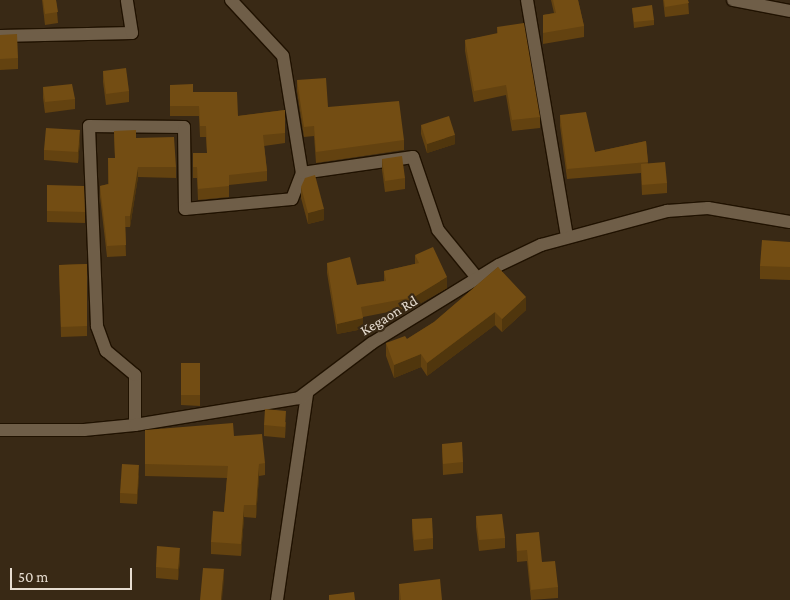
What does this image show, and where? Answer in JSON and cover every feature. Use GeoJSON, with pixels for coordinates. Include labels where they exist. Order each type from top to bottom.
{"type":"FeatureCollection","features":[{"type":"Feature","properties":{"kind":"street"},"geometry":{"type":"LineString","coordinates":[[0,36],[132,33],[127,0]]}},
{"type":"Feature","properties":{"kind":"street"},"geometry":{"type":"LineString","coordinates":[[135,425],[134,375],[106,351],[97,326],[89,126],[184,127],[185,209],[292,199],[302,173],[283,56],[231,0]]}},
{"type":"Feature","properties":{"kind":"street"},"geometry":{"type":"LineString","coordinates":[[527,0],[567,237]]}},
{"type":"Feature","properties":{"kind":"street"},"geometry":{"type":"LineString","coordinates":[[734,0],[790,11]]}},
{"type":"Feature","properties":{"kind":"street"},"geometry":{"type":"LineString","coordinates":[[302,173],[413,157],[438,230],[478,279]]}},
{"type":"Feature","properties":{"kind":"street","name":"Kegaon Rd"},"geometry":{"type":"LineString","coordinates":[[0,430],[84,430],[135,425],[253,407],[306,394],[372,343],[478,279],[541,245],[667,211],[708,208],[790,222]]}},
{"type":"Feature","properties":{"kind":"street"},"geometry":{"type":"LineString","coordinates":[[277,600],[306,394]]}},
{"type":"Feature","properties":{"kind":"building"},"geometry":{"type":"Polygon","coordinates":[[[43,0],[56,0],[58,12],[45,14],[43,0]]]}},
{"type":"Feature","properties":{"kind":"building"},"geometry":{"type":"Polygon","coordinates":[[[553,0],[578,0],[584,26],[543,33],[543,15],[556,13],[553,0]]]}},
{"type":"Feature","properties":{"kind":"building"},"geometry":{"type":"Polygon","coordinates":[[[664,0],[688,0],[689,3],[665,7],[664,0]]]}},
{"type":"Feature","properties":{"kind":"building"},"geometry":{"type":"Polygon","coordinates":[[[652,5],[654,20],[634,22],[632,8],[652,5]]]}},
{"type":"Feature","properties":{"kind":"building"},"geometry":{"type":"Polygon","coordinates":[[[524,23],[540,117],[512,120],[506,85],[474,91],[465,40],[498,33],[497,27],[524,23]]]}},
{"type":"Feature","properties":{"kind":"building"},"geometry":{"type":"Polygon","coordinates":[[[17,34],[18,58],[0,59],[0,35],[17,34]]]}},
{"type":"Feature","properties":{"kind":"building"},"geometry":{"type":"Polygon","coordinates":[[[126,68],[129,91],[106,94],[103,71],[126,68]]]}},
{"type":"Feature","properties":{"kind":"building"},"geometry":{"type":"Polygon","coordinates":[[[326,78],[328,107],[399,101],[404,140],[316,152],[314,126],[304,127],[297,80],[326,78]]]}},
{"type":"Feature","properties":{"kind":"building"},"geometry":{"type":"Polygon","coordinates":[[[72,84],[75,99],[45,102],[43,87],[72,84]]]}},
{"type":"Feature","properties":{"kind":"building"},"geometry":{"type":"Polygon","coordinates":[[[193,84],[193,92],[237,92],[238,116],[285,110],[285,133],[263,135],[267,171],[229,175],[229,186],[198,189],[197,167],[193,167],[193,153],[207,153],[206,126],[200,126],[199,106],[170,106],[170,85],[193,84]]]}},
{"type":"Feature","properties":{"kind":"building"},"geometry":{"type":"Polygon","coordinates":[[[586,112],[595,152],[646,141],[648,162],[567,169],[560,115],[586,112]]]}},
{"type":"Feature","properties":{"kind":"building"},"geometry":{"type":"Polygon","coordinates":[[[449,116],[455,135],[427,144],[421,125],[449,116]]]}},
{"type":"Feature","properties":{"kind":"building"},"geometry":{"type":"Polygon","coordinates":[[[46,128],[80,130],[78,152],[44,150],[46,128]]]}},
{"type":"Feature","properties":{"kind":"building"},"geometry":{"type":"Polygon","coordinates":[[[136,130],[136,138],[174,137],[176,167],[138,167],[130,216],[125,216],[126,245],[107,246],[100,186],[109,184],[108,158],[115,158],[114,131],[136,130]]]}},
{"type":"Feature","properties":{"kind":"building"},"geometry":{"type":"Polygon","coordinates":[[[402,156],[405,178],[385,181],[382,159],[402,156]]]}},
{"type":"Feature","properties":{"kind":"building"},"geometry":{"type":"Polygon","coordinates":[[[665,162],[667,183],[642,185],[641,164],[665,162]]]}},
{"type":"Feature","properties":{"kind":"building"},"geometry":{"type":"Polygon","coordinates":[[[315,175],[324,209],[308,213],[301,187],[305,178],[315,175]]]}},
{"type":"Feature","properties":{"kind":"building"},"geometry":{"type":"Polygon","coordinates":[[[47,185],[84,186],[85,212],[47,211],[47,185]]]}},
{"type":"Feature","properties":{"kind":"building"},"geometry":{"type":"Polygon","coordinates":[[[762,240],[790,242],[790,267],[760,266],[762,240]]]}},
{"type":"Feature","properties":{"kind":"building"},"geometry":{"type":"Polygon","coordinates":[[[433,247],[447,277],[414,297],[361,307],[363,318],[337,324],[327,263],[350,257],[357,285],[386,281],[384,271],[419,263],[415,255],[433,247]]]}},
{"type":"Feature","properties":{"kind":"building"},"geometry":{"type":"Polygon","coordinates":[[[87,264],[87,326],[61,327],[59,265],[87,264]]]}},
{"type":"Feature","properties":{"kind":"building"},"geometry":{"type":"Polygon","coordinates":[[[498,267],[526,297],[502,319],[495,312],[427,363],[421,354],[394,365],[386,343],[405,336],[407,339],[434,322],[498,267]]]}},
{"type":"Feature","properties":{"kind":"building"},"geometry":{"type":"Polygon","coordinates":[[[181,363],[200,363],[200,395],[181,395],[181,363]]]}},
{"type":"Feature","properties":{"kind":"building"},"geometry":{"type":"Polygon","coordinates":[[[265,409],[286,411],[285,427],[264,425],[265,409]]]}},
{"type":"Feature","properties":{"kind":"building"},"geometry":{"type":"Polygon","coordinates":[[[233,423],[234,436],[262,434],[265,463],[259,464],[256,505],[244,505],[241,544],[211,542],[213,511],[224,512],[228,466],[145,464],[145,430],[233,423]]]}},
{"type":"Feature","properties":{"kind":"building"},"geometry":{"type":"Polygon","coordinates":[[[462,442],[463,462],[443,464],[442,444],[462,442]]]}},
{"type":"Feature","properties":{"kind":"building"},"geometry":{"type":"Polygon","coordinates":[[[122,464],[139,465],[137,494],[120,493],[122,464]]]}},
{"type":"Feature","properties":{"kind":"building"},"geometry":{"type":"Polygon","coordinates":[[[502,514],[505,538],[479,540],[476,516],[502,514]]]}},
{"type":"Feature","properties":{"kind":"building"},"geometry":{"type":"Polygon","coordinates":[[[432,518],[433,538],[414,540],[412,519],[432,518]]]}},
{"type":"Feature","properties":{"kind":"building"},"geometry":{"type":"Polygon","coordinates":[[[539,532],[542,562],[555,561],[558,587],[531,590],[527,550],[517,551],[516,534],[539,532]]]}},
{"type":"Feature","properties":{"kind":"building"},"geometry":{"type":"Polygon","coordinates":[[[157,546],[180,548],[178,569],[156,567],[157,546]]]}},
{"type":"Feature","properties":{"kind":"building"},"geometry":{"type":"Polygon","coordinates":[[[203,568],[224,569],[221,600],[200,600],[203,568]]]}},
{"type":"Feature","properties":{"kind":"building"},"geometry":{"type":"Polygon","coordinates":[[[440,579],[442,600],[401,600],[399,584],[440,579]]]}},
{"type":"Feature","properties":{"kind":"building"},"geometry":{"type":"Polygon","coordinates":[[[354,592],[355,600],[329,600],[329,595],[354,592]]]}}]}
